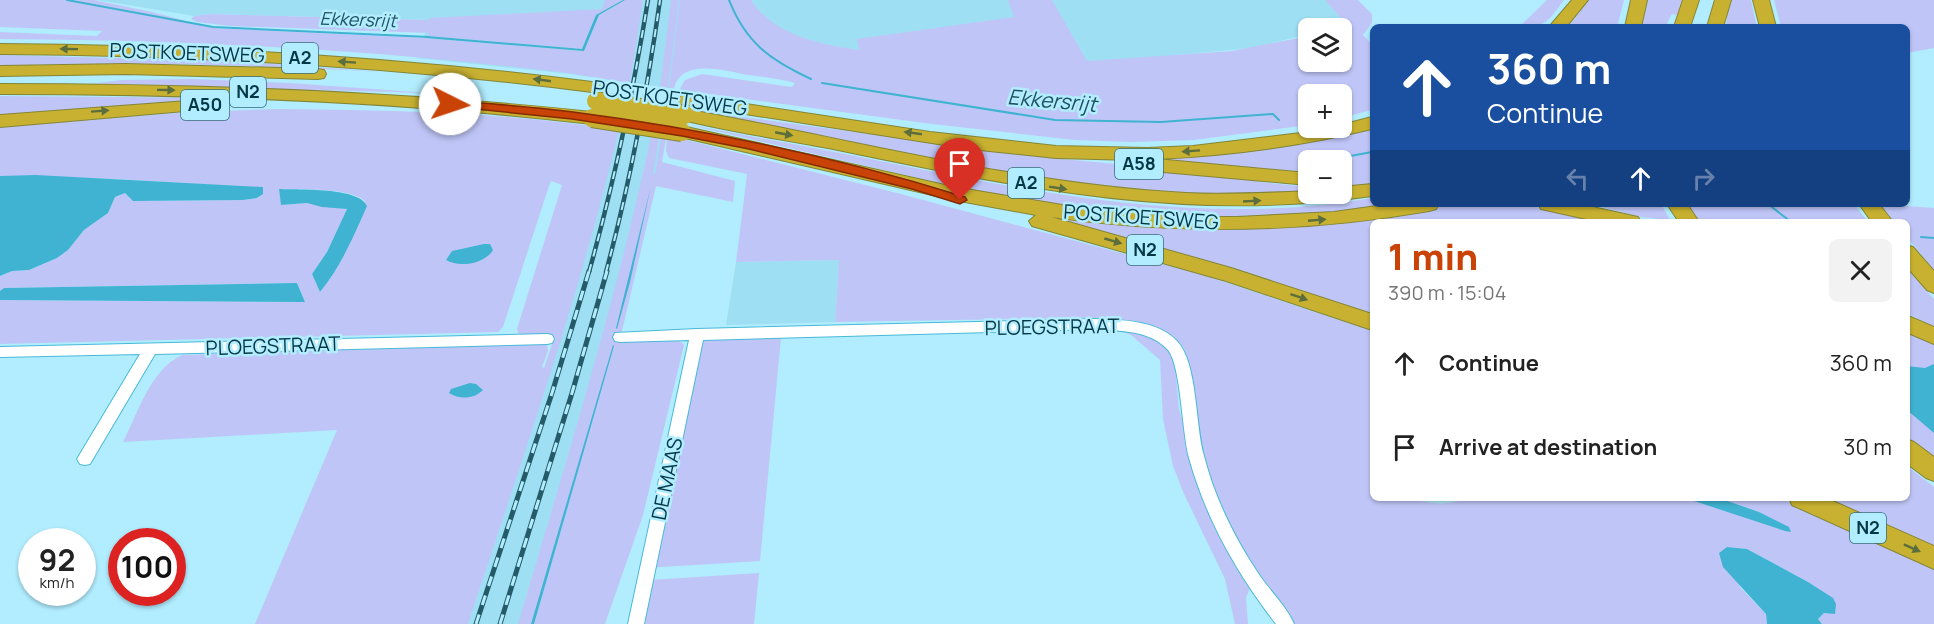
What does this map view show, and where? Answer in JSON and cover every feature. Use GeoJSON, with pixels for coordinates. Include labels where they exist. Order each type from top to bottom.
{"type":"FeatureCollection","features":[{"type":"Feature","properties":{"kind":"highway"},"geometry":{"type":"LineString","coordinates":[[1560,24],[1580,0]]}},
{"type":"Feature","properties":{"kind":"highway"},"geometry":{"type":"LineString","coordinates":[[1634,24],[1639,0]]}},
{"type":"Feature","properties":{"kind":"highway"},"geometry":{"type":"LineString","coordinates":[[1683,24],[1691,0]]}},
{"type":"Feature","properties":{"kind":"highway"},"geometry":{"type":"LineString","coordinates":[[1716,24],[1723,0]]}},
{"type":"Feature","properties":{"kind":"highway"},"geometry":{"type":"LineString","coordinates":[[1761,0],[1767,24]]}},
{"type":"Feature","properties":{"kind":"highway","name":"POSTKOETSWEG"},"geometry":{"type":"LineString","coordinates":[[0,49],[146,51],[312,59],[514,76],[596,102],[685,116],[1012,148],[1102,152],[1184,152],[1276,143],[1370,123]]}},
{"type":"Feature","properties":{"kind":"highway","name":"POSTKOETSWEG"},"geometry":{"type":"LineString","coordinates":[[0,88],[170,69]]}},
{"type":"Feature","properties":{"kind":"highway","name":"POSTKOETSWEG"},"geometry":{"type":"LineString","coordinates":[[0,70],[170,69],[380,77],[596,102],[685,116],[1016,181],[1132,197],[1241,201],[1344,195],[1370,190]]}},
{"type":"Feature","properties":{"kind":"highway","name":"POSTKOETSWEG"},"geometry":{"type":"LineString","coordinates":[[0,88],[354,95],[510,108],[596,102]]}},
{"type":"Feature","properties":{"kind":"highway","name":"A50"},"geometry":{"type":"LineString","coordinates":[[0,121],[193,105],[410,101]]}},
{"type":"Feature","properties":{"kind":"highway","name":"POSTKOETSWEG"},"geometry":{"type":"LineString","coordinates":[[685,116],[749,145],[915,186],[1046,210],[1196,223],[1307,221],[1411,207]]}},
{"type":"Feature","properties":{"kind":"highway","name":"A58"},"geometry":{"type":"LineString","coordinates":[[1012,148],[1088,160],[1298,178]]}},
{"type":"Feature","properties":{"kind":"highway"},"geometry":{"type":"LineString","coordinates":[[1352,183],[1370,184]]}},
{"type":"Feature","properties":{"kind":"highway","name":"N2"},"geometry":{"type":"LineString","coordinates":[[915,186],[1231,275],[1370,321]]}},
{"type":"Feature","properties":{"kind":"highway"},"geometry":{"type":"LineString","coordinates":[[1562,207],[1617,219]]}},
{"type":"Feature","properties":{"kind":"highway"},"geometry":{"type":"LineString","coordinates":[[1910,257],[1934,285]]}},
{"type":"Feature","properties":{"kind":"highway"},"geometry":{"type":"LineString","coordinates":[[1910,452],[1934,471]]}},
{"type":"Feature","properties":{"kind":"highway","name":"N2"},"geometry":{"type":"LineString","coordinates":[[1808,501],[1934,558]]}},
{"type":"Feature","properties":{"kind":"street","name":"PLOEGSTRAAT"},"geometry":{"type":"LineString","coordinates":[[620,337],[1095,324],[1130,326],[1149,330],[1172,345],[1178,352],[1182,364],[1192,441],[1217,513],[1252,578],[1286,624]]}},
{"type":"Feature","properties":{"kind":"street","name":"PLOEGSTRAAT"},"geometry":{"type":"LineString","coordinates":[[0,352],[150,350],[512,334],[547,339]]}},
{"type":"Feature","properties":{"kind":"street","name":"DE MAAS"},"geometry":{"type":"LineString","coordinates":[[636,624],[697,334]]}},
{"type":"Feature","properties":{"kind":"street"},"geometry":{"type":"LineString","coordinates":[[85,459],[150,350]]}},
{"type":"Feature","properties":{"kind":"shaded area"},"geometry":{"type":"Polygon","coordinates":[[[0,0],[94,0],[212,28],[426,38],[584,51],[599,15],[625,0],[643,0],[630,83],[567,73],[355,52],[213,44],[0,39],[0,32],[97,36],[102,31],[0,27],[0,0]]]}},
{"type":"Feature","properties":{"kind":"shaded area"},"geometry":{"type":"Polygon","coordinates":[[[98,0],[682,0],[673,89],[570,74],[416,58],[430,20],[211,14],[194,16],[98,0]]]}},
{"type":"Feature","properties":{"kind":"shaded area"},"geometry":{"type":"Polygon","coordinates":[[[605,0],[623,0],[596,15],[582,49],[427,36],[429,33],[230,26],[197,22],[191,19],[194,16],[211,14],[430,20],[429,18],[602,9],[605,0]]]}},
{"type":"Feature","properties":{"kind":"shaded area"},"geometry":{"type":"Polygon","coordinates":[[[625,0],[599,15],[584,51],[426,38],[427,36],[582,49],[596,15],[625,0]]]}},
{"type":"Feature","properties":{"kind":"shaded area"},"geometry":{"type":"Polygon","coordinates":[[[671,0],[679,0],[668,88],[660,87],[671,0]]]}},
{"type":"Feature","properties":{"kind":"shaded area"},"geometry":{"type":"Polygon","coordinates":[[[680,0],[751,0],[760,12],[785,30],[814,41],[859,50],[857,39],[1014,17],[1008,0],[1052,0],[1087,61],[1232,51],[1298,38],[1298,72],[1352,72],[1352,18],[1341,18],[1325,0],[1358,0],[1372,14],[1372,23],[1363,35],[1370,42],[1370,111],[1352,115],[1352,84],[1298,84],[1298,126],[1194,140],[1132,142],[1075,140],[932,124],[679,90],[685,80],[702,74],[792,87],[795,83],[717,69],[695,69],[685,73],[678,79],[674,89],[669,88],[680,0]]]}},
{"type":"Feature","properties":{"kind":"shaded area"},"geometry":{"type":"Polygon","coordinates":[[[742,0],[1325,0],[1341,18],[1298,18],[1298,36],[1252,48],[1080,64],[882,55],[809,42],[754,17],[742,0]]]}},
{"type":"Feature","properties":{"kind":"shaded area"},"geometry":{"type":"Polygon","coordinates":[[[1547,0],[1564,0],[1541,24],[1522,24],[1547,0]]]}},
{"type":"Feature","properties":{"kind":"shaded area"},"geometry":{"type":"Polygon","coordinates":[[[1589,0],[1624,0],[1618,24],[1570,24],[1589,0]]]}},
{"type":"Feature","properties":{"kind":"shaded area"},"geometry":{"type":"Polygon","coordinates":[[[1647,0],[1684,0],[1680,16],[1672,14],[1667,24],[1643,24],[1647,0]]]}},
{"type":"Feature","properties":{"kind":"shaded area"},"geometry":{"type":"Polygon","coordinates":[[[1729,0],[1751,0],[1756,24],[1726,24],[1729,0]]]}},
{"type":"Feature","properties":{"kind":"shaded area"},"geometry":{"type":"Polygon","coordinates":[[[1774,0],[1934,0],[1934,48],[1910,52],[1910,24],[1780,24],[1774,0]]]}},
{"type":"Feature","properties":{"kind":"shaded area"},"geometry":{"type":"Polygon","coordinates":[[[0,55],[233,61],[382,72],[191,64],[0,66],[0,55]]]}},
{"type":"Feature","properties":{"kind":"shaded area"},"geometry":{"type":"Polygon","coordinates":[[[192,79],[290,83],[484,97],[397,92],[81,85],[122,80],[192,79]]]}},
{"type":"Feature","properties":{"kind":"shaded area"},"geometry":{"type":"Polygon","coordinates":[[[0,96],[253,98],[86,108],[0,117],[0,96]]]}},
{"type":"Feature","properties":{"kind":"shaded area"},"geometry":{"type":"Polygon","coordinates":[[[274,109],[447,113],[534,119],[619,130],[568,317],[468,624],[255,624],[337,430],[123,442],[153,381],[171,362],[182,355],[547,344],[548,351],[542,367],[544,368],[556,338],[528,337],[518,333],[517,329],[562,185],[551,181],[503,327],[498,332],[0,344],[0,300],[305,302],[297,283],[4,288],[0,291],[0,276],[12,271],[29,270],[57,258],[68,250],[84,230],[108,213],[115,197],[125,193],[133,201],[243,200],[258,198],[263,194],[263,188],[115,179],[0,176],[0,127],[189,112],[274,109]],[[279,189],[282,205],[307,203],[347,209],[327,252],[312,274],[320,292],[347,249],[365,201],[348,193],[337,191],[279,189]]]}},
{"type":"Feature","properties":{"kind":"shaded area"},"geometry":{"type":"Polygon","coordinates":[[[692,110],[1031,156],[1243,176],[1260,182],[1298,186],[1298,192],[1190,196],[1019,177],[692,110]]]}},
{"type":"Feature","properties":{"kind":"shaded area"},"geometry":{"type":"Polygon","coordinates":[[[685,124],[1014,187],[1133,204],[1252,209],[1352,204],[1352,201],[1370,198],[1370,207],[1386,207],[1358,212],[1246,219],[1133,216],[1005,198],[685,124]]]}},
{"type":"Feature","properties":{"kind":"shaded area"},"geometry":{"type":"Polygon","coordinates":[[[1370,127],[1370,184],[1352,187],[1352,150],[1298,150],[1298,178],[1297,171],[1150,159],[1298,138],[1352,138],[1352,130],[1370,127]]]}},
{"type":"Feature","properties":{"kind":"shaded area"},"geometry":{"type":"Polygon","coordinates":[[[614,130],[666,138],[620,339],[538,624],[462,624],[553,351],[614,130]]]}},
{"type":"Feature","properties":{"kind":"shaded area"},"geometry":{"type":"Polygon","coordinates":[[[667,135],[897,193],[1203,275],[1370,330],[1370,501],[1440,503],[1457,501],[1694,501],[1791,532],[1759,512],[1728,501],[1787,501],[1934,567],[1934,624],[1822,624],[1818,619],[1824,613],[1808,582],[1747,549],[1728,547],[1740,587],[1766,614],[1767,624],[1291,624],[1258,580],[1221,511],[1194,429],[1189,363],[1183,346],[1153,328],[1133,322],[1084,318],[835,322],[839,260],[736,262],[747,174],[669,158],[666,151],[667,135]]]}},
{"type":"Feature","properties":{"kind":"shaded area"},"geometry":{"type":"Polygon","coordinates":[[[651,136],[659,137],[653,174],[655,174],[661,137],[666,138],[662,162],[735,181],[733,202],[656,186],[620,339],[680,341],[684,345],[643,515],[605,624],[534,624],[614,345],[531,624],[518,624],[606,320],[651,136]]]}},
{"type":"Feature","properties":{"kind":"shaded area"},"geometry":{"type":"Polygon","coordinates":[[[36,175],[263,187],[263,194],[257,198],[243,200],[133,201],[125,193],[115,197],[108,213],[84,230],[68,250],[57,258],[29,270],[12,271],[0,276],[0,176],[36,175]]]}},
{"type":"Feature","properties":{"kind":"shaded area"},"geometry":{"type":"Polygon","coordinates":[[[651,186],[630,282],[617,329],[616,328],[651,186]]]}},
{"type":"Feature","properties":{"kind":"shaded area"},"geometry":{"type":"Polygon","coordinates":[[[279,189],[353,195],[367,206],[341,261],[320,292],[312,274],[327,252],[347,209],[307,203],[281,205],[279,189]]]}},
{"type":"Feature","properties":{"kind":"shaded area"},"geometry":{"type":"Polygon","coordinates":[[[1440,207],[1535,207],[1593,219],[1370,219],[1370,314],[1297,290],[1069,223],[1069,220],[1195,228],[1415,213],[1440,207]]]}},
{"type":"Feature","properties":{"kind":"shaded area"},"geometry":{"type":"Polygon","coordinates":[[[1601,207],[1663,207],[1669,219],[1641,217],[1601,207]]]}},
{"type":"Feature","properties":{"kind":"shaded area"},"geometry":{"type":"Polygon","coordinates":[[[1690,207],[1856,207],[1866,219],[1697,219],[1690,207]]]}},
{"type":"Feature","properties":{"kind":"shaded area"},"geometry":{"type":"Polygon","coordinates":[[[1882,207],[1934,208],[1934,270],[1910,241],[1910,219],[1892,219],[1882,207]]]}},
{"type":"Feature","properties":{"kind":"shaded area"},"geometry":{"type":"Polygon","coordinates":[[[490,244],[493,250],[484,259],[464,264],[446,260],[452,251],[490,244]]]}},
{"type":"Feature","properties":{"kind":"shaded area"},"geometry":{"type":"Polygon","coordinates":[[[839,260],[835,322],[726,325],[736,262],[839,260]]]}},
{"type":"Feature","properties":{"kind":"shaded area"},"geometry":{"type":"Polygon","coordinates":[[[1910,272],[1934,299],[1934,327],[1910,315],[1910,272]]]}},
{"type":"Feature","properties":{"kind":"shaded area"},"geometry":{"type":"Polygon","coordinates":[[[297,283],[305,302],[0,300],[0,291],[4,288],[297,283]]]}},
{"type":"Feature","properties":{"kind":"shaded area"},"geometry":{"type":"Polygon","coordinates":[[[1118,329],[1145,334],[1169,348],[1175,364],[1179,409],[1185,430],[1250,588],[1246,598],[1248,624],[1235,624],[1225,579],[1173,466],[1163,419],[1160,360],[1131,335],[1118,329]]]}},
{"type":"Feature","properties":{"kind":"shaded area"},"geometry":{"type":"Polygon","coordinates":[[[1910,332],[1934,344],[1934,460],[1910,440],[1910,332]]]}},
{"type":"Feature","properties":{"kind":"shaded area"},"geometry":{"type":"Polygon","coordinates":[[[781,338],[760,561],[645,568],[700,343],[704,340],[781,338]]]}},
{"type":"Feature","properties":{"kind":"shaded area"},"geometry":{"type":"Polygon","coordinates":[[[613,345],[534,624],[531,624],[613,345]]]}},
{"type":"Feature","properties":{"kind":"shaded area"},"geometry":{"type":"Polygon","coordinates":[[[1934,364],[1934,433],[1910,413],[1910,366],[1925,368],[1934,364]]]}},
{"type":"Feature","properties":{"kind":"shaded area"},"geometry":{"type":"Polygon","coordinates":[[[470,383],[476,384],[483,390],[467,398],[449,393],[451,389],[470,383]]]}},
{"type":"Feature","properties":{"kind":"shaded area"},"geometry":{"type":"Polygon","coordinates":[[[1910,468],[1934,487],[1934,549],[1831,501],[1910,501],[1910,468]]]}},
{"type":"Feature","properties":{"kind":"shaded area"},"geometry":{"type":"Polygon","coordinates":[[[1694,501],[1728,501],[1759,512],[1789,527],[1791,532],[1694,501]]]}},
{"type":"Feature","properties":{"kind":"shaded area"},"geometry":{"type":"Polygon","coordinates":[[[1727,547],[1747,549],[1808,582],[1833,598],[1836,604],[1835,614],[1824,613],[1818,619],[1822,624],[1767,624],[1766,614],[1723,567],[1719,553],[1727,547]]]}},
{"type":"Feature","properties":{"kind":"shaded area"},"geometry":{"type":"Polygon","coordinates":[[[759,573],[754,624],[640,624],[650,580],[759,573]]]}},
{"type":"Feature","properties":{"kind":"waterway","name":"Ekkersrijt"},"geometry":{"type":"LineString","coordinates":[[67,0],[213,27],[429,37]]}},
{"type":"Feature","properties":{"kind":"waterway","name":"Ekkersrijt"},"geometry":{"type":"LineString","coordinates":[[729,0],[743,28],[761,48],[783,65],[811,79]]}},
{"type":"Feature","properties":{"kind":"waterway","name":"Ekkersrijt"},"geometry":{"type":"LineString","coordinates":[[822,83],[1055,120],[1161,122],[1273,114],[1279,120]]}},
{"type":"Feature","properties":{"kind":"waterway","name":"Ekkersrijt"},"geometry":{"type":"LineString","coordinates":[[1352,156],[1370,152]]}},
{"type":"Feature","properties":{"kind":"waterway","name":"Ekkersrijt"},"geometry":{"type":"LineString","coordinates":[[1772,207],[1787,219]]}},
{"type":"Feature","properties":{"kind":"waterway","name":"Ekkersrijt"},"geometry":{"type":"LineString","coordinates":[[1921,237],[1934,238]]}},
{"type":"Feature","properties":{"kind":"railway"},"geometry":{"type":"LineString","coordinates":[[589,272],[622,137],[648,0]]}},
{"type":"Feature","properties":{"kind":"railway"},"geometry":{"type":"LineString","coordinates":[[606,272],[637,137],[660,0]]}},
{"type":"Feature","properties":{"kind":"railway"},"geometry":{"type":"LineString","coordinates":[[476,624],[552,393],[589,271]]}},
{"type":"Feature","properties":{"kind":"railway"},"geometry":{"type":"LineString","coordinates":[[500,624],[572,393],[607,271]]}},
{"type":"Feature","properties":{"kind":"route"},"geometry":{"type":"LineString","coordinates":[[450,104],[510,108],[682,132],[749,145],[915,186],[960,200]]}}]}
